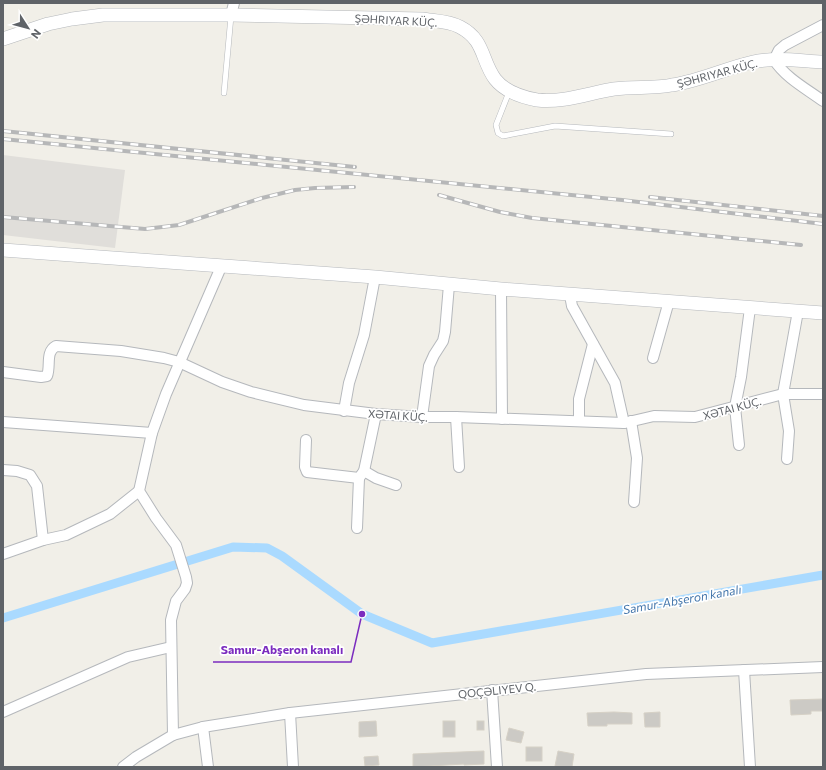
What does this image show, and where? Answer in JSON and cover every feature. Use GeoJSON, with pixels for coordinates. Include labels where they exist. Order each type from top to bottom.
{"type":"FeatureCollection","features":[{"type":"Feature","properties":{"kind":"street","name":"ŞƏHRIYAR KÜÇ."},"geometry":{"type":"LineString","coordinates":[[3,38],[72,18],[232,9],[422,19],[459,26],[475,39],[494,78],[500,85],[510,92],[537,100],[554,101],[614,89],[672,85],[755,62],[774,60],[823,62]]}},
{"type":"Feature","properties":{"kind":"street"},"geometry":{"type":"LineString","coordinates":[[823,24],[785,45],[779,50],[774,60],[780,69],[787,75],[823,101]]}},
{"type":"Feature","properties":{"kind":"street"},"geometry":{"type":"LineString","coordinates":[[3,250],[375,277],[501,290],[823,313]]}},
{"type":"Feature","properties":{"kind":"street"},"geometry":{"type":"LineString","coordinates":[[3,554],[43,540],[66,535],[110,514],[139,491],[152,433],[179,362],[221,267]]}},
{"type":"Feature","properties":{"kind":"street"},"geometry":{"type":"LineString","coordinates":[[344,411],[349,383],[364,335],[375,277]]}},
{"type":"Feature","properties":{"kind":"street"},"geometry":{"type":"LineString","coordinates":[[422,417],[429,366],[443,341],[445,332],[449,285]]}},
{"type":"Feature","properties":{"kind":"street"},"geometry":{"type":"LineString","coordinates":[[501,290],[502,419]]}},
{"type":"Feature","properties":{"kind":"street"},"geometry":{"type":"LineString","coordinates":[[570,294],[572,306],[616,383],[637,458],[634,502]]}},
{"type":"Feature","properties":{"kind":"street"},"geometry":{"type":"LineString","coordinates":[[653,358],[669,301]]}},
{"type":"Feature","properties":{"kind":"street"},"geometry":{"type":"LineString","coordinates":[[739,445],[735,407],[742,377],[750,308]]}},
{"type":"Feature","properties":{"kind":"street"},"geometry":{"type":"LineString","coordinates":[[787,459],[789,431],[783,394],[798,311]]}},
{"type":"Feature","properties":{"kind":"street"},"geometry":{"type":"LineString","coordinates":[[579,421],[579,399],[593,344]]}},
{"type":"Feature","properties":{"kind":"street","name":"XƏTAI KÜÇ."},"geometry":{"type":"LineString","coordinates":[[3,372],[41,377],[47,376],[49,372],[49,353],[52,348],[56,346],[122,351],[179,362],[222,382],[251,392],[304,406],[376,414],[422,417],[627,422],[654,416],[696,417],[783,394],[823,394]]}},
{"type":"Feature","properties":{"kind":"street"},"geometry":{"type":"LineString","coordinates":[[357,528],[362,475],[376,414]]}},
{"type":"Feature","properties":{"kind":"street"},"geometry":{"type":"LineString","coordinates":[[456,417],[459,467]]}},
{"type":"Feature","properties":{"kind":"street"},"geometry":{"type":"LineString","coordinates":[[3,422],[152,433]]}},
{"type":"Feature","properties":{"kind":"street"},"geometry":{"type":"LineString","coordinates":[[306,440],[305,467],[307,472],[362,475],[396,484]]}},
{"type":"Feature","properties":{"kind":"street"},"geometry":{"type":"LineString","coordinates":[[3,470],[17,471],[30,475],[38,486],[43,540]]}},
{"type":"Feature","properties":{"kind":"street"},"geometry":{"type":"LineString","coordinates":[[139,491],[156,518],[176,545],[187,583],[186,589],[176,602],[171,620],[173,735]]}},
{"type":"Feature","properties":{"kind":"street"},"geometry":{"type":"LineString","coordinates":[[3,712],[128,657],[171,647]]}},
{"type":"Feature","properties":{"kind":"street","name":"QOÇƏLIYEV Q."},"geometry":{"type":"LineString","coordinates":[[123,767],[135,762],[173,735],[203,727],[290,712],[646,674],[823,667]]}},
{"type":"Feature","properties":{"kind":"street"},"geometry":{"type":"LineString","coordinates":[[744,670],[750,767]]}},
{"type":"Feature","properties":{"kind":"street"},"geometry":{"type":"LineString","coordinates":[[492,690],[497,767]]}},
{"type":"Feature","properties":{"kind":"street"},"geometry":{"type":"LineString","coordinates":[[290,712],[293,767]]}},
{"type":"Feature","properties":{"kind":"street"},"geometry":{"type":"LineString","coordinates":[[203,727],[208,767]]}},
{"type":"Feature","properties":{"kind":"lane"},"geometry":{"type":"LineString","coordinates":[[224,93],[232,9]]}},
{"type":"Feature","properties":{"kind":"lane"},"geometry":{"type":"LineString","coordinates":[[510,92],[496,125],[498,133],[503,136],[555,126],[670,134]]}},
{"type":"Feature","properties":{"kind":"shaded area"},"geometry":{"type":"Polygon","coordinates":[[[3,155],[125,170],[115,248],[3,235],[3,155]]]}},
{"type":"Feature","properties":{"kind":"building"},"geometry":{"type":"Polygon","coordinates":[[[823,699],[823,711],[811,711],[811,714],[791,715],[790,700],[823,699]]]}},
{"type":"Feature","properties":{"kind":"building"},"geometry":{"type":"Polygon","coordinates":[[[660,712],[660,727],[645,727],[644,713],[660,712]]]}},
{"type":"Feature","properties":{"kind":"building"},"geometry":{"type":"Polygon","coordinates":[[[587,713],[632,713],[632,724],[588,726],[587,713]]]}},
{"type":"Feature","properties":{"kind":"building"},"geometry":{"type":"Polygon","coordinates":[[[376,721],[377,736],[359,737],[359,722],[376,721]]]}},
{"type":"Feature","properties":{"kind":"building"},"geometry":{"type":"Polygon","coordinates":[[[443,721],[455,721],[455,737],[443,737],[443,721]]]}},
{"type":"Feature","properties":{"kind":"building"},"geometry":{"type":"Polygon","coordinates":[[[477,721],[484,721],[484,730],[477,730],[477,721]]]}},
{"type":"Feature","properties":{"kind":"building"},"geometry":{"type":"Polygon","coordinates":[[[509,728],[524,732],[521,743],[506,740],[509,728]]]}},
{"type":"Feature","properties":{"kind":"building"},"geometry":{"type":"Polygon","coordinates":[[[526,747],[542,747],[542,761],[526,761],[526,747]]]}},
{"type":"Feature","properties":{"kind":"building"},"geometry":{"type":"Polygon","coordinates":[[[484,751],[484,764],[413,767],[413,754],[484,751]]]}},
{"type":"Feature","properties":{"kind":"building"},"geometry":{"type":"Polygon","coordinates":[[[558,751],[574,754],[572,767],[555,766],[558,751]]]}},
{"type":"Feature","properties":{"kind":"building"},"geometry":{"type":"Polygon","coordinates":[[[378,756],[379,765],[365,766],[364,757],[378,756]]]}},
{"type":"Feature","properties":{"kind":"waterway","name":"Samur-Abşeron kanalı"},"geometry":{"type":"LineString","coordinates":[[3,618],[233,547],[267,548],[282,556],[362,614],[432,643],[823,575]]}},
{"type":"Feature","properties":{"kind":"railway"},"geometry":{"type":"LineString","coordinates":[[3,131],[355,167]]}},
{"type":"Feature","properties":{"kind":"railway"},"geometry":{"type":"LineString","coordinates":[[3,139],[622,200],[823,224]]}},
{"type":"Feature","properties":{"kind":"railway"},"geometry":{"type":"LineString","coordinates":[[3,217],[145,229],[179,225],[262,198],[295,190],[354,187]]}},
{"type":"Feature","properties":{"kind":"railway"},"geometry":{"type":"LineString","coordinates":[[439,195],[500,212],[532,218],[801,245]]}},
{"type":"Feature","properties":{"kind":"railway"},"geometry":{"type":"LineString","coordinates":[[650,197],[823,216]]}},
{"type":"Feature","properties":{"kind":"place","name":"Samur-Abşeron kanalı"},"geometry":{"type":"Point","coordinates":[362,614]}}]}
